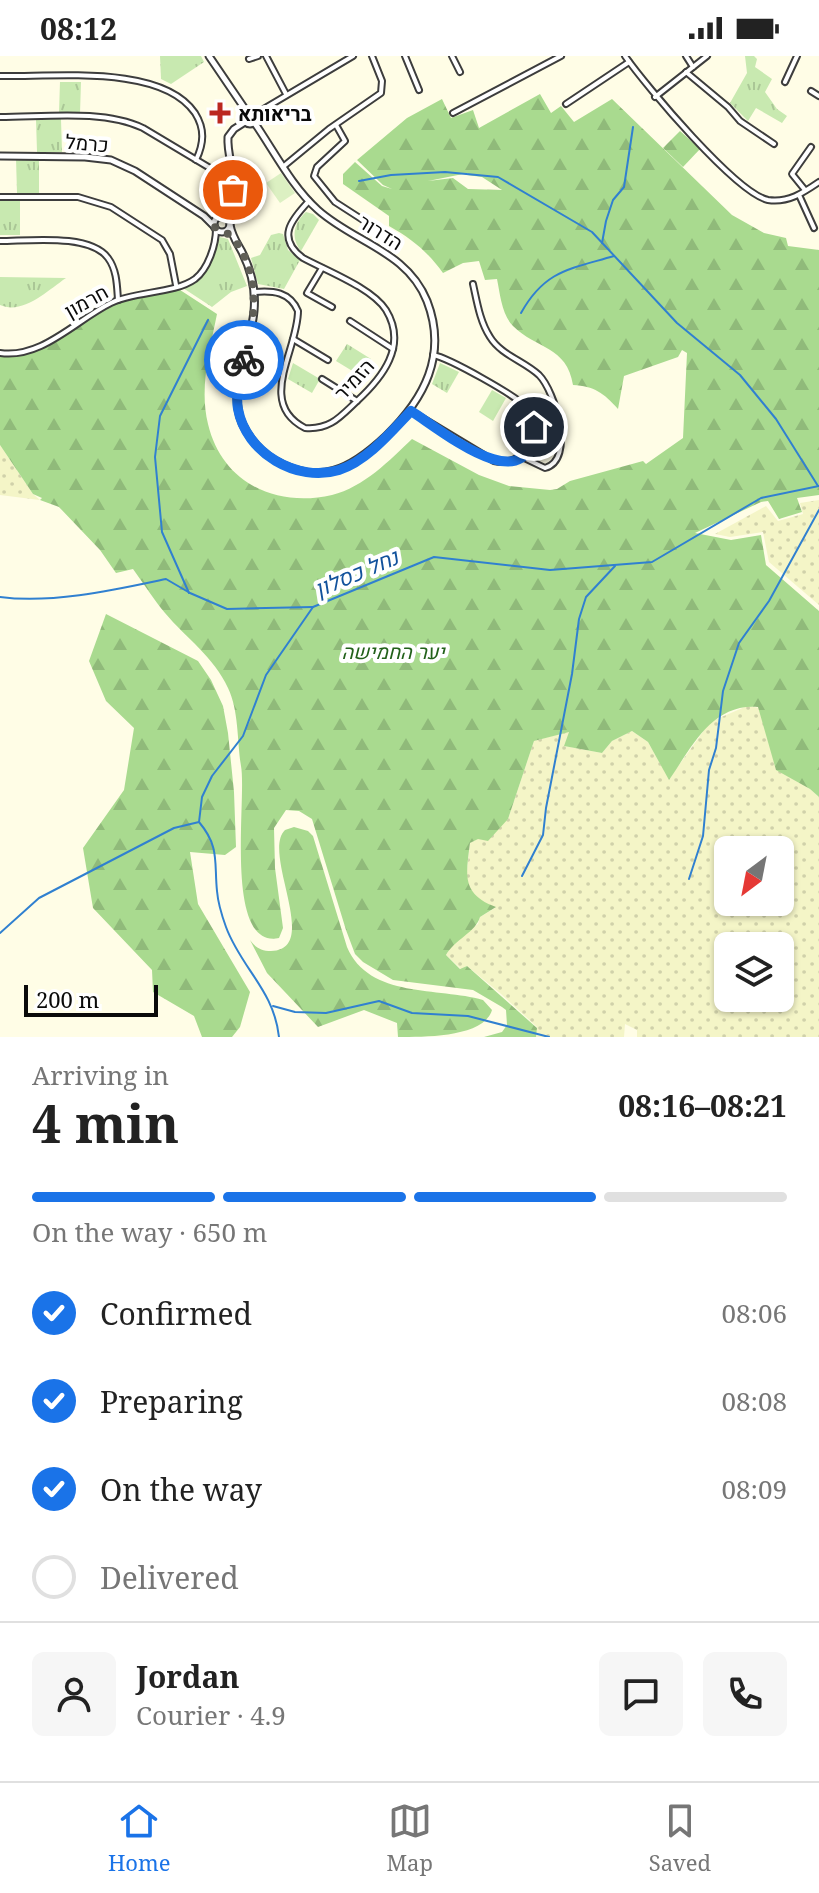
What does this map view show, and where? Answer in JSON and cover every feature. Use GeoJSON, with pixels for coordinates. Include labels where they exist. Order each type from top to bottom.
{"type":"FeatureCollection","features":[{"type":"Feature","properties":{"kind":"street"},"geometry":{"type":"LineString","coordinates":[[209,56],[247,112],[255,114],[353,56]]}},
{"type":"Feature","properties":{"kind":"street"},"geometry":{"type":"LineString","coordinates":[[249,59],[258,56]]}},
{"type":"Feature","properties":{"kind":"street"},"geometry":{"type":"LineString","coordinates":[[266,56],[286,94]]}},
{"type":"Feature","properties":{"kind":"street"},"geometry":{"type":"LineString","coordinates":[[339,56],[342,62]]}},
{"type":"Feature","properties":{"kind":"street"},"geometry":{"type":"LineString","coordinates":[[284,166],[374,100],[383,90],[372,56]]}},
{"type":"Feature","properties":{"kind":"street"},"geometry":{"type":"LineString","coordinates":[[405,56],[419,90]]}},
{"type":"Feature","properties":{"kind":"street"},"geometry":{"type":"LineString","coordinates":[[452,56],[460,72]]}},
{"type":"Feature","properties":{"kind":"street"},"geometry":{"type":"LineString","coordinates":[[453,113],[561,56]]}},
{"type":"Feature","properties":{"kind":"street"},"geometry":{"type":"LineString","coordinates":[[625,56],[655,97],[749,191],[770,200],[787,200],[819,182]]}},
{"type":"Feature","properties":{"kind":"street"},"geometry":{"type":"LineString","coordinates":[[686,56],[693,67]]}},
{"type":"Feature","properties":{"kind":"street"},"geometry":{"type":"LineString","coordinates":[[655,97],[707,56]]}},
{"type":"Feature","properties":{"kind":"street"},"geometry":{"type":"LineString","coordinates":[[785,82],[797,56]]}},
{"type":"Feature","properties":{"kind":"street"},"geometry":{"type":"LineString","coordinates":[[566,104],[629,62]]}},
{"type":"Feature","properties":{"kind":"street"},"geometry":{"type":"LineString","coordinates":[[686,72],[740,121],[774,144]]}},
{"type":"Feature","properties":{"kind":"street"},"geometry":{"type":"LineString","coordinates":[[0,76],[122,78],[163,87],[188,105],[200,122],[203,141],[196,160]]}},
{"type":"Feature","properties":{"kind":"street"},"geometry":{"type":"LineString","coordinates":[[811,91],[819,96]]}},
{"type":"Feature","properties":{"kind":"street"},"geometry":{"type":"LineString","coordinates":[[245,122],[243,117],[247,112]]}},
{"type":"Feature","properties":{"kind":"street"},"geometry":{"type":"LineString","coordinates":[[219,230],[229,223],[228,207],[235,183],[228,137],[245,122],[254,122],[255,114]]}},
{"type":"Feature","properties":{"kind":"street"},"geometry":{"type":"LineString","coordinates":[[0,117],[117,118],[143,128],[235,183]]}},
{"type":"Feature","properties":{"kind":"street","name":"הדרור"},"geometry":{"type":"LineString","coordinates":[[229,223],[232,236],[247,263],[254,292],[252,329],[238,385],[237,402],[246,431],[267,455],[301,471],[337,470],[358,461],[411,411],[423,391],[435,339],[431,314],[411,274],[394,258],[335,223],[309,201],[254,122]]}},
{"type":"Feature","properties":{"kind":"street"},"geometry":{"type":"LineString","coordinates":[[336,125],[345,141],[317,167],[314,176],[335,202],[366,222]]}},
{"type":"Feature","properties":{"kind":"street"},"geometry":{"type":"LineString","coordinates":[[806,191],[792,174],[811,147]]}},
{"type":"Feature","properties":{"kind":"street","name":"כרמל"},"geometry":{"type":"LineString","coordinates":[[0,156],[111,160],[135,171],[204,216],[219,230]]}},
{"type":"Feature","properties":{"kind":"street"},"geometry":{"type":"LineString","coordinates":[[799,195],[814,228]]}},
{"type":"Feature","properties":{"kind":"street"},"geometry":{"type":"LineString","coordinates":[[0,197],[78,197],[111,207],[162,240],[170,254],[176,286]]}},
{"type":"Feature","properties":{"kind":"street","name":"הזמיר"},"geometry":{"type":"LineString","coordinates":[[254,292],[274,291],[296,306],[298,317],[280,390],[282,405],[292,419],[305,428],[323,428],[334,422],[384,374],[393,349],[390,320],[379,301],[298,254],[289,237],[294,218],[309,201]]}},
{"type":"Feature","properties":{"kind":"street"},"geometry":{"type":"LineString","coordinates":[[219,230],[219,217],[228,207]]}},
{"type":"Feature","properties":{"kind":"street","name":"כרמל"},"geometry":{"type":"LineString","coordinates":[[204,216],[219,217],[229,223]]}},
{"type":"Feature","properties":{"kind":"street"},"geometry":{"type":"LineString","coordinates":[[219,230],[232,236]]}},
{"type":"Feature","properties":{"kind":"street","name":"חרמון"},"geometry":{"type":"LineString","coordinates":[[0,353],[30,351],[118,300],[192,281],[206,266],[219,230]]}},
{"type":"Feature","properties":{"kind":"street"},"geometry":{"type":"LineString","coordinates":[[0,241],[84,242],[96,247],[108,257],[116,277],[118,300]]}},
{"type":"Feature","properties":{"kind":"street"},"geometry":{"type":"LineString","coordinates":[[322,268],[307,293],[332,307]]}},
{"type":"Feature","properties":{"kind":"street"},"geometry":{"type":"LineString","coordinates":[[473,284],[484,326],[492,341],[543,379],[551,394],[562,440],[560,456],[545,468],[522,457]]}},
{"type":"Feature","properties":{"kind":"street"},"geometry":{"type":"LineString","coordinates":[[350,321],[393,349]]}},
{"type":"Feature","properties":{"kind":"street"},"geometry":{"type":"LineString","coordinates":[[293,339],[328,360]]}},
{"type":"Feature","properties":{"kind":"street"},"geometry":{"type":"LineString","coordinates":[[411,411],[494,461],[508,463],[522,457],[530,446],[534,434],[533,420],[527,407],[448,360],[433,355]]}},
{"type":"Feature","properties":{"kind":"street"},"geometry":{"type":"LineString","coordinates":[[322,379],[357,401]]}},
{"type":"Feature","properties":{"kind":"green space"},"geometry":{"type":"Polygon","coordinates":[[[160,56],[201,56],[204,62],[171,84],[161,79],[160,56]]]}},
{"type":"Feature","properties":{"kind":"green space"},"geometry":{"type":"Polygon","coordinates":[[[745,56],[754,56],[757,59],[755,67],[772,79],[765,92],[777,109],[787,116],[782,123],[756,108],[748,121],[730,103],[747,73],[745,56]]]}},
{"type":"Feature","properties":{"kind":"green space"},"geometry":{"type":"Polygon","coordinates":[[[60,82],[81,82],[80,113],[59,113],[60,82]]]}},
{"type":"Feature","properties":{"kind":"green space","name":"יער החמישה"},"geometry":{"type":"Polygon","coordinates":[[[540,94],[551,113],[561,106],[574,122],[612,99],[732,215],[764,233],[786,238],[788,246],[819,250],[819,495],[797,498],[802,512],[779,519],[768,501],[761,502],[695,533],[731,540],[761,535],[766,565],[819,611],[819,797],[776,770],[758,707],[728,712],[716,720],[695,741],[669,780],[648,742],[632,731],[612,741],[602,753],[564,746],[569,732],[534,741],[508,819],[488,841],[478,839],[470,843],[468,882],[477,896],[496,907],[480,917],[446,955],[460,969],[467,966],[537,1028],[536,1037],[484,1037],[502,1032],[507,1025],[506,1010],[502,1007],[473,990],[393,980],[363,962],[355,954],[346,930],[312,819],[299,811],[286,810],[274,828],[275,868],[283,928],[279,938],[262,935],[250,921],[244,897],[241,868],[242,783],[237,726],[232,697],[222,677],[165,613],[133,569],[116,573],[100,550],[59,507],[33,494],[0,445],[0,355],[29,351],[118,299],[177,288],[217,314],[206,369],[205,397],[208,424],[215,445],[225,462],[239,476],[272,494],[311,498],[344,491],[376,472],[412,439],[479,475],[509,486],[557,489],[570,481],[643,461],[646,464],[683,438],[687,353],[682,350],[678,357],[624,376],[618,409],[598,391],[573,385],[570,372],[557,355],[513,326],[504,310],[497,279],[485,280],[479,261],[463,263],[443,273],[419,246],[389,226],[389,216],[343,184],[343,174],[355,162],[382,186],[392,189],[383,185],[357,160],[407,118],[442,99],[451,118],[473,110],[479,128],[540,94]],[[467,175],[428,181],[453,178],[468,189],[502,190],[482,177],[467,175]]]}},
{"type":"Feature","properties":{"kind":"green space"},"geometry":{"type":"Polygon","coordinates":[[[36,119],[61,119],[62,152],[37,152],[36,119]]]}},
{"type":"Feature","properties":{"kind":"green space"},"geometry":{"type":"Polygon","coordinates":[[[680,131],[700,149],[683,167],[663,148],[680,131]]]}},
{"type":"Feature","properties":{"kind":"green space"},"geometry":{"type":"Polygon","coordinates":[[[16,158],[39,158],[39,193],[17,193],[16,158]]]}},
{"type":"Feature","properties":{"kind":"green space"},"geometry":{"type":"Polygon","coordinates":[[[281,173],[295,193],[280,203],[266,183],[281,173]]]}},
{"type":"Feature","properties":{"kind":"green space"},"geometry":{"type":"Polygon","coordinates":[[[0,199],[20,199],[20,235],[0,235],[0,199]]]}},
{"type":"Feature","properties":{"kind":"green space"},"geometry":{"type":"Polygon","coordinates":[[[306,212],[319,220],[301,251],[295,241],[295,230],[306,212]]]}},
{"type":"Feature","properties":{"kind":"green space"},"geometry":{"type":"Polygon","coordinates":[[[283,234],[288,250],[300,260],[284,289],[258,284],[251,258],[260,255],[271,235],[283,234]]]}},
{"type":"Feature","properties":{"kind":"green space"},"geometry":{"type":"Polygon","coordinates":[[[220,237],[228,239],[247,286],[231,292],[212,307],[183,288],[202,274],[220,237]]]}},
{"type":"Feature","properties":{"kind":"green space"},"geometry":{"type":"Polygon","coordinates":[[[0,277],[66,278],[34,300],[9,307],[0,305],[0,277]]]}},
{"type":"Feature","properties":{"kind":"green space"},"geometry":{"type":"Polygon","coordinates":[[[347,344],[371,359],[365,369],[359,365],[354,372],[336,361],[347,344]]]}},
{"type":"Feature","properties":{"kind":"green space"},"geometry":{"type":"Polygon","coordinates":[[[293,363],[320,379],[312,393],[288,379],[293,363]]]}},
{"type":"Feature","properties":{"kind":"green space"},"geometry":{"type":"Polygon","coordinates":[[[440,363],[459,372],[447,393],[432,384],[440,363]]]}},
{"type":"Feature","properties":{"kind":"green space"},"geometry":{"type":"Polygon","coordinates":[[[492,390],[506,398],[493,421],[479,412],[492,390]]]}},
{"type":"Feature","properties":{"kind":"green space"},"geometry":{"type":"Polygon","coordinates":[[[0,445],[33,494],[40,500],[0,495],[0,445]]]}},
{"type":"Feature","properties":{"kind":"green space"},"geometry":{"type":"Polygon","coordinates":[[[819,500],[819,605],[769,562],[763,532],[730,537],[715,534],[766,506],[778,521],[803,514],[800,503],[819,500]]]}},
{"type":"Feature","properties":{"kind":"green space"},"geometry":{"type":"Polygon","coordinates":[[[106,614],[198,661],[223,706],[234,792],[236,847],[225,855],[190,852],[198,904],[250,992],[240,1027],[232,1037],[202,1037],[194,1016],[153,992],[152,970],[93,908],[83,848],[124,790],[134,728],[106,701],[89,661],[106,614]]]}},
{"type":"Feature","properties":{"kind":"green space"},"geometry":{"type":"Polygon","coordinates":[[[747,706],[760,708],[776,769],[819,797],[819,1037],[637,1037],[637,1030],[625,1024],[624,1037],[536,1037],[537,1027],[501,994],[467,966],[461,969],[446,955],[456,940],[478,924],[480,917],[495,908],[481,901],[466,880],[470,843],[508,819],[534,741],[570,731],[565,746],[602,753],[612,741],[632,731],[648,742],[669,779],[710,722],[747,706]]]}},
{"type":"Feature","properties":{"kind":"green space"},"geometry":{"type":"Polygon","coordinates":[[[294,827],[313,836],[347,947],[357,964],[388,983],[483,1000],[492,1010],[487,1019],[478,1026],[453,1034],[424,1037],[398,1037],[397,1023],[364,1010],[318,1027],[267,973],[250,940],[259,948],[271,951],[285,946],[291,935],[292,918],[280,858],[280,842],[285,830],[294,827]]]}},
{"type":"Feature","properties":{"kind":"waterway"},"geometry":{"type":"LineString","coordinates":[[602,243],[613,200],[624,187],[633,127]]}},
{"type":"Feature","properties":{"kind":"waterway"},"geometry":{"type":"LineString","coordinates":[[359,181],[391,175],[445,172],[498,177],[592,232],[677,323],[740,375],[776,419],[818,486]]}},
{"type":"Feature","properties":{"kind":"waterway"},"geometry":{"type":"LineString","coordinates":[[521,313],[549,279],[572,268],[614,256]]}},
{"type":"Feature","properties":{"kind":"waterway"},"geometry":{"type":"LineString","coordinates":[[189,593],[162,532],[155,457],[160,416],[208,320]]}},
{"type":"Feature","properties":{"kind":"waterway","name":"נחל כסלון"},"geometry":{"type":"LineString","coordinates":[[0,933],[39,898],[174,828],[199,822],[202,797],[212,776],[243,736],[266,675],[313,607],[434,557],[550,570],[652,562],[761,498],[819,486]]}},
{"type":"Feature","properties":{"kind":"waterway"},"geometry":{"type":"LineString","coordinates":[[689,879],[703,836],[709,770],[716,748],[723,691],[739,643],[769,601],[819,510]]}},
{"type":"Feature","properties":{"kind":"waterway"},"geometry":{"type":"LineString","coordinates":[[522,876],[543,835],[579,619],[586,597],[615,566]]}},
{"type":"Feature","properties":{"kind":"waterway"},"geometry":{"type":"LineString","coordinates":[[0,597],[62,597],[166,579],[227,609],[313,607]]}},
{"type":"Feature","properties":{"kind":"waterway"},"geometry":{"type":"LineString","coordinates":[[199,822],[213,847],[220,909],[226,927],[271,1006],[279,1037]]}},
{"type":"Feature","properties":{"kind":"waterway"},"geometry":{"type":"LineString","coordinates":[[273,1006],[295,1012],[326,1013],[379,1001],[412,1013],[468,1016],[549,1037]]}},
{"type":"Feature","properties":{"kind":"way so far"},"geometry":{"type":"LineString","coordinates":[[233,190],[226,210],[214,226],[218,231],[232,236],[242,252],[254,284],[255,309],[244,360]]}},
{"type":"Feature","properties":{"kind":"place","name":"בריאותא"},"geometry":{"type":"Point","coordinates":[220,113]}},
{"type":"Feature","properties":{"kind":"route"},"geometry":{"type":"LineString","coordinates":[[244,360],[237,402],[246,431],[267,455],[301,471],[326,473],[358,461],[411,411],[483,456],[502,463],[516,461],[526,453],[534,427]]}}]}
